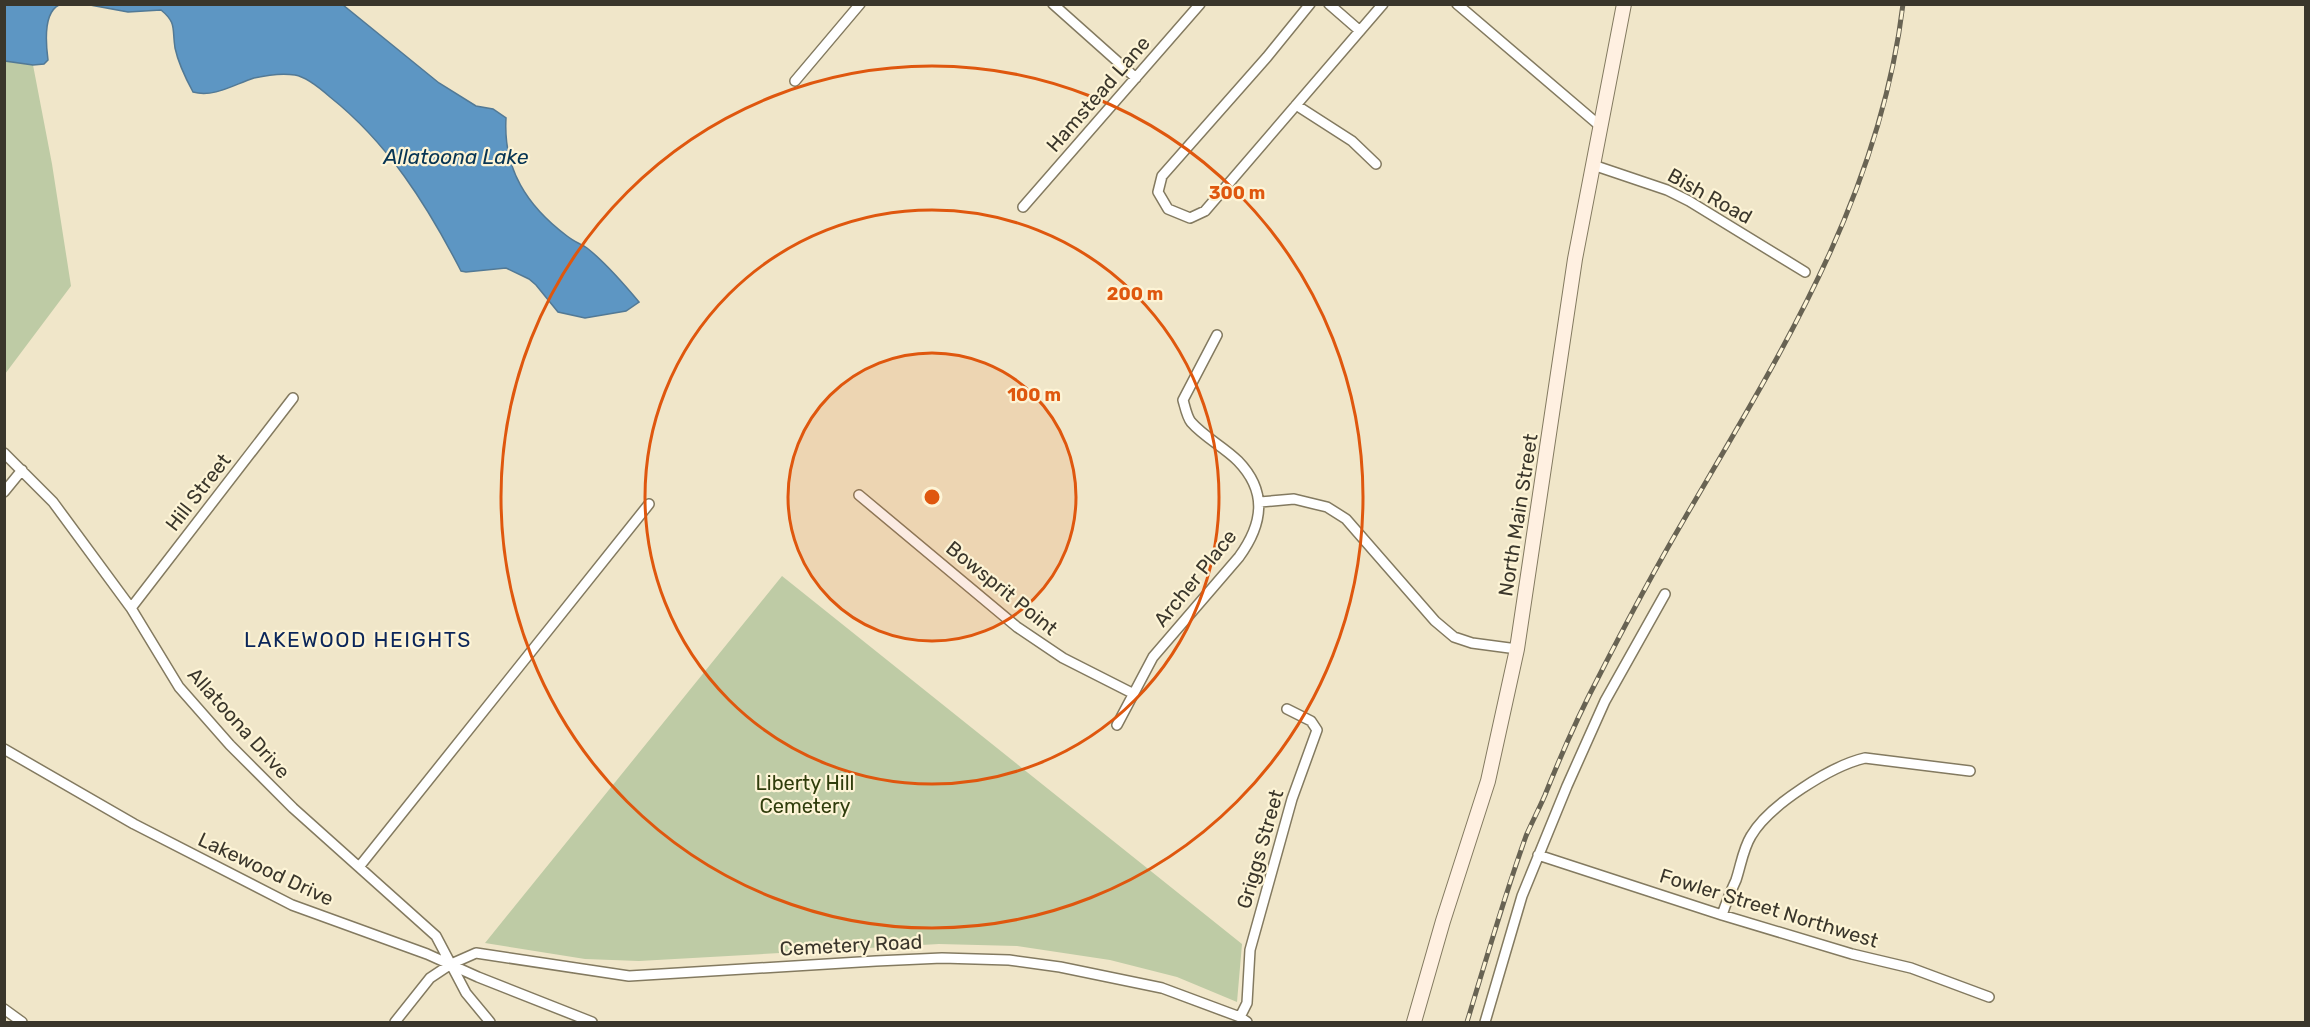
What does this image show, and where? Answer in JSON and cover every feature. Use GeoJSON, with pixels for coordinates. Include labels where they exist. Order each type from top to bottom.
{"type":"FeatureCollection","features":[{"type":"Feature","properties":{"kind":"main road","name":"North Main Street"},"geometry":{"type":"LineString","coordinates":[[1414,1023],[1443,921],[1488,781],[1517,649],[1575,259],[1624,4]]}},
{"type":"Feature","properties":{"kind":"street"},"geometry":{"type":"LineString","coordinates":[[795,81],[860,4]]}},
{"type":"Feature","properties":{"kind":"street"},"geometry":{"type":"LineString","coordinates":[[1053,4],[1136,78]]}},
{"type":"Feature","properties":{"kind":"street","name":"Hamstead Lane"},"geometry":{"type":"LineString","coordinates":[[1023,207],[1200,4]]}},
{"type":"Feature","properties":{"kind":"street"},"geometry":{"type":"LineString","coordinates":[[1310,4],[1267,57],[1162,176],[1158,192],[1168,209],[1190,218],[1205,211],[1383,4]]}},
{"type":"Feature","properties":{"kind":"street"},"geometry":{"type":"LineString","coordinates":[[1329,4],[1360,31]]}},
{"type":"Feature","properties":{"kind":"street"},"geometry":{"type":"LineString","coordinates":[[1457,4],[1599,126]]}},
{"type":"Feature","properties":{"kind":"street"},"geometry":{"type":"LineString","coordinates":[[1296,105],[1352,141],[1376,164]]}},
{"type":"Feature","properties":{"kind":"street","name":"Bish Road"},"geometry":{"type":"LineString","coordinates":[[1593,165],[1667,190],[1689,201],[1805,272]]}},
{"type":"Feature","properties":{"kind":"street"},"geometry":{"type":"LineString","coordinates":[[1217,335],[1183,400],[1190,421],[1239,462],[1260,502],[1294,499],[1327,507],[1346,519],[1435,621],[1454,637],[1472,643],[1517,649]]}},
{"type":"Feature","properties":{"kind":"street","name":"Hill Street"},"geometry":{"type":"LineString","coordinates":[[131,608],[293,398]]}},
{"type":"Feature","properties":{"kind":"street","name":"Allatoona Drive"},"geometry":{"type":"LineString","coordinates":[[4,453],[53,502],[131,608],[179,687],[230,745],[293,808],[436,936],[466,993],[490,1023]]}},
{"type":"Feature","properties":{"kind":"street"},"geometry":{"type":"LineString","coordinates":[[4,492],[22,470]]}},
{"type":"Feature","properties":{"kind":"street","name":"Bowsprit Point"},"geometry":{"type":"LineString","coordinates":[[859,495],[1017,627],[1063,658],[1134,694]]}},
{"type":"Feature","properties":{"kind":"street","name":"Archer Place"},"geometry":{"type":"LineString","coordinates":[[1117,725],[1153,657],[1249,543],[1256,525],[1260,502]]}},
{"type":"Feature","properties":{"kind":"street"},"geometry":{"type":"LineString","coordinates":[[359,867],[649,504]]}},
{"type":"Feature","properties":{"kind":"street"},"geometry":{"type":"LineString","coordinates":[[1485,1023],[1522,896],[1538,855],[1605,701],[1665,594]]}},
{"type":"Feature","properties":{"kind":"street","name":"Griggs Street"},"geometry":{"type":"LineString","coordinates":[[1243,1020],[1248,1003],[1250,950],[1292,799],[1317,730],[1311,721],[1287,709]]}},
{"type":"Feature","properties":{"kind":"street"},"geometry":{"type":"LineString","coordinates":[[4,762],[8,751]]}},
{"type":"Feature","properties":{"kind":"street","name":"Lakewood Drive"},"geometry":{"type":"LineString","coordinates":[[8,751],[143,829],[292,905],[451,964],[592,1023]]}},
{"type":"Feature","properties":{"kind":"street"},"geometry":{"type":"LineString","coordinates":[[1722,915],[1747,845],[1757,827],[1788,800],[1827,773],[1865,758],[1970,771]]}},
{"type":"Feature","properties":{"kind":"street","name":"Fowler Street Northwest"},"geometry":{"type":"LineString","coordinates":[[1538,855],[1722,915],[1852,954],[1911,968],[1989,998]]}},
{"type":"Feature","properties":{"kind":"street","name":"Cemetery Road"},"geometry":{"type":"LineString","coordinates":[[395,1023],[430,978],[451,964],[476,953],[628,976],[942,958],[1009,960],[1060,967],[1162,988],[1243,1020]]}},
{"type":"Feature","properties":{"kind":"street"},"geometry":{"type":"LineString","coordinates":[[4,1009],[22,1023]]}},
{"type":"Feature","properties":{"kind":"green space"},"geometry":{"type":"Polygon","coordinates":[[[4,61],[33,65],[52,164],[71,286],[5,374],[5,388],[4,61]]]}},
{"type":"Feature","properties":{"kind":"green space","name":"Liberty Hill Cemetery"},"geometry":{"type":"Polygon","coordinates":[[[782,576],[1242,944],[1237,1002],[1177,977],[1110,960],[1017,946],[939,944],[639,961],[585,959],[485,943],[782,576]]]}},
{"type":"Feature","properties":{"kind":"water"},"geometry":{"type":"Polygon","coordinates":[[[5,4],[59,5],[50,15],[48,22],[46,38],[48,60],[44,64],[33,65],[5,61],[5,4]]]}},
{"type":"Feature","properties":{"kind":"water","name":"Allatoona Lake"},"geometry":{"type":"Polygon","coordinates":[[[90,5],[343,5],[439,83],[476,106],[493,109],[506,118],[506,136],[513,170],[529,199],[569,238],[587,248],[601,260],[639,302],[626,311],[585,318],[558,312],[529,279],[506,268],[461,271],[420,199],[388,155],[351,115],[314,84],[304,78],[285,74],[254,78],[217,92],[193,92],[176,53],[172,23],[161,10],[128,12],[90,5]]]}},
{"type":"Feature","properties":{"kind":"waterway"},"geometry":{"type":"LineString","coordinates":[[2306,781],[2306,813]]}},
{"type":"Feature","properties":{"kind":"railway"},"geometry":{"type":"LineString","coordinates":[[1467,1022],[1526,836],[1577,721],[1652,576],[1757,394],[1822,271],[1873,142],[1891,74],[1903,4]]}},
{"type":"Feature","properties":{"kind":"district","name":"LAKEWOOD HEIGHTS"},"geometry":{"type":"Point","coordinates":[358,639]}}]}
